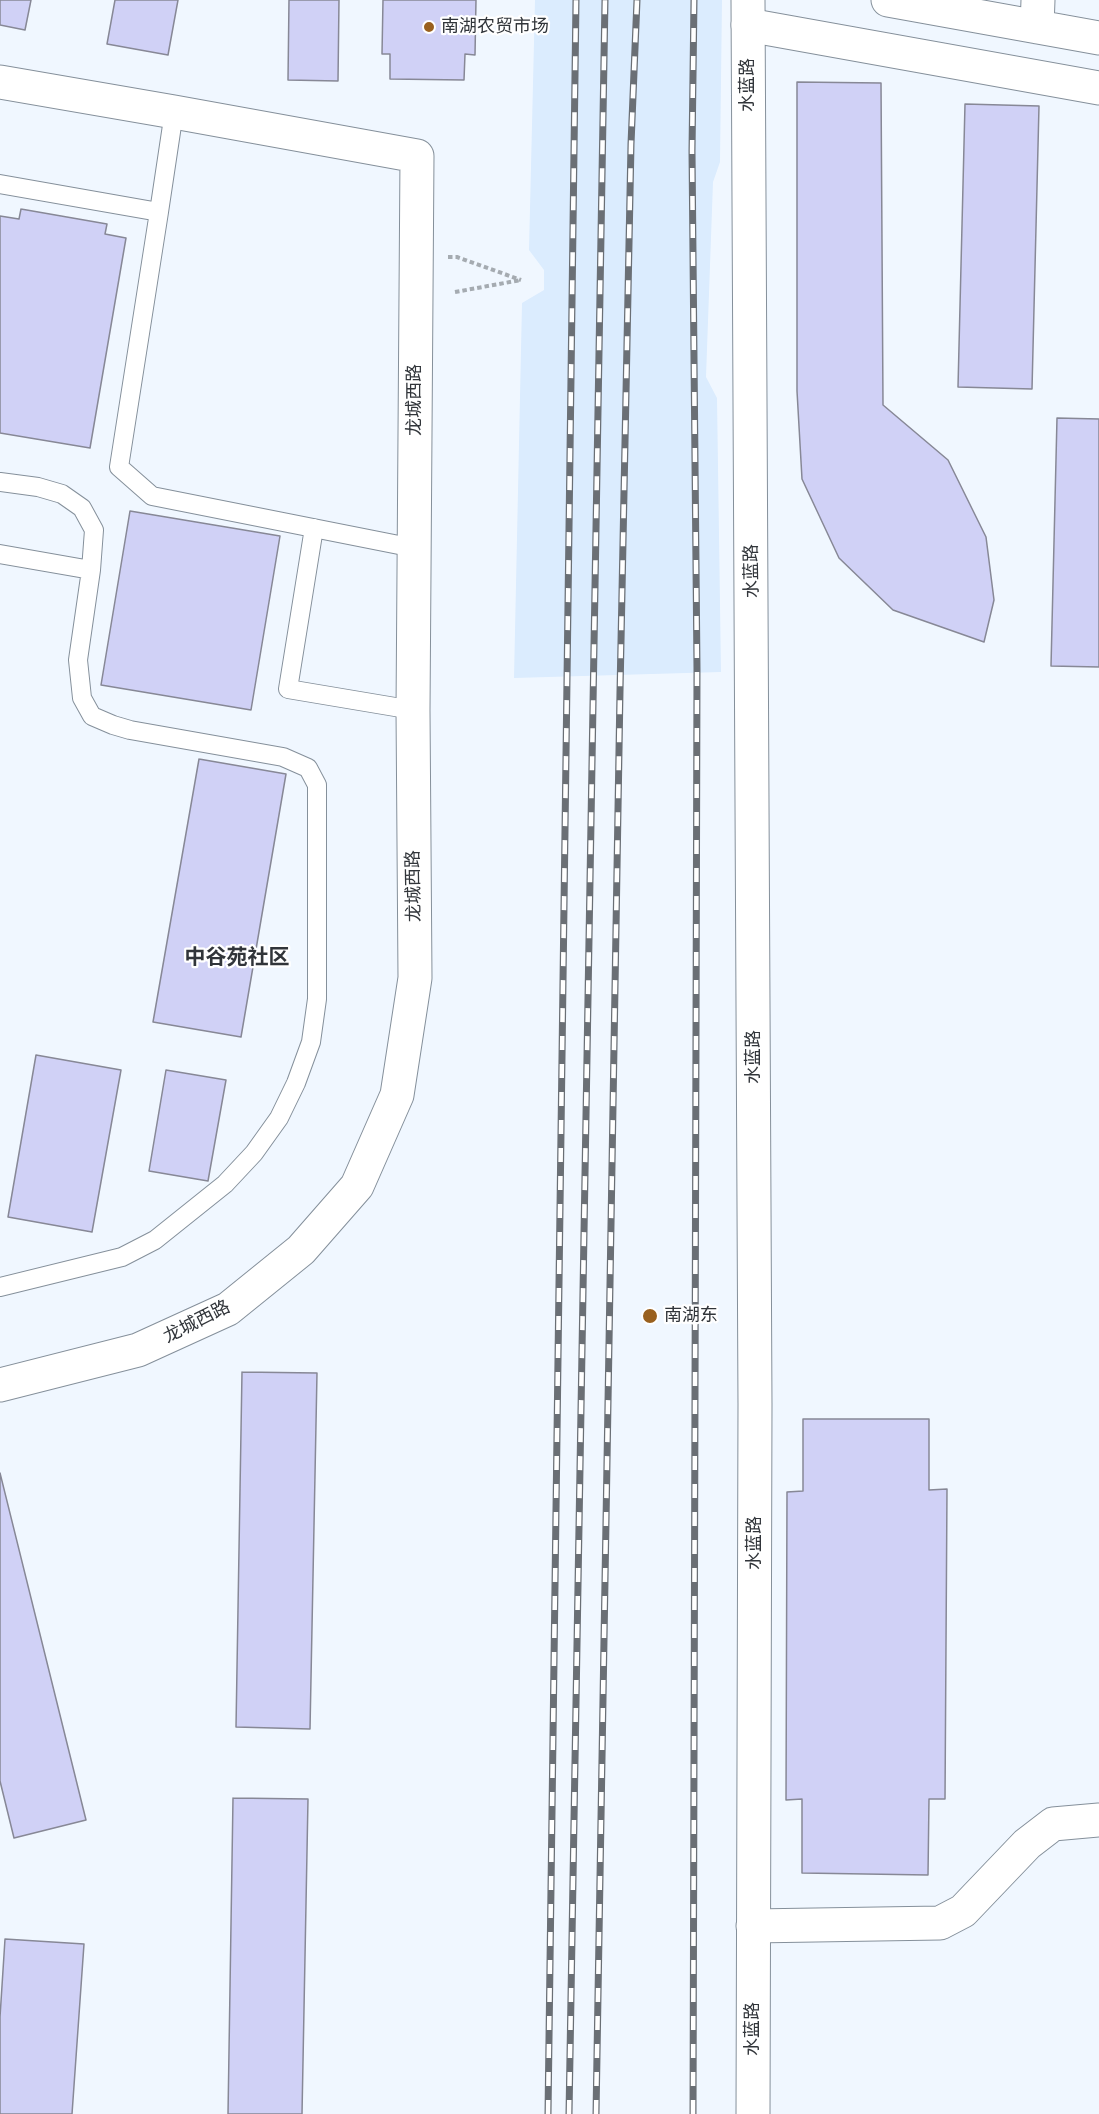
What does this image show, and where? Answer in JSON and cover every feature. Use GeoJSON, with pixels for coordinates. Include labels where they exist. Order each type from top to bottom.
{"type":"FeatureCollection","features":[{"type":"Feature","properties":{"kind":"street"},"geometry":{"type":"LineString","coordinates":[[888,0],[1038,14],[1099,38]]}},
{"type":"Feature","properties":{"kind":"street"},"geometry":{"type":"LineString","coordinates":[[748,12],[1099,88]]}},
{"type":"Feature","properties":{"kind":"street","name":"水蓝路"},"geometry":{"type":"LineString","coordinates":[[748,12],[755,1391],[753,2114]]}},
{"type":"Feature","properties":{"kind":"street"},"geometry":{"type":"LineString","coordinates":[[0,82],[174,112]]}},
{"type":"Feature","properties":{"kind":"street","name":"龙城西路"},"geometry":{"type":"LineString","coordinates":[[0,1385],[138,1350],[228,1309],[301,1250],[357,1186],[398,1095],[415,978],[413,710],[417,156],[174,112]]}},
{"type":"Feature","properties":{"kind":"street"},"geometry":{"type":"LineString","coordinates":[[753,1926],[940,1923],[963,1911],[1028,1844],[1053,1824],[1099,1820]]}},
{"type":"Feature","properties":{"kind":"lane"},"geometry":{"type":"LineString","coordinates":[[174,112],[119,467],[152,496],[414,548]]}},
{"type":"Feature","properties":{"kind":"lane"},"geometry":{"type":"LineString","coordinates":[[0,184],[159,212]]}},
{"type":"Feature","properties":{"kind":"lane"},"geometry":{"type":"LineString","coordinates":[[0,482],[38,487],[62,494],[82,508],[94,530],[92,570],[78,660],[82,698],[92,716],[130,730],[283,757],[308,768],[317,785],[317,999],[311,1042],[296,1083],[279,1118],[254,1153],[225,1184],[154,1240],[122,1257],[0,1287]]}},
{"type":"Feature","properties":{"kind":"lane"},"geometry":{"type":"LineString","coordinates":[[314,528],[288,689],[413,710]]}},
{"type":"Feature","properties":{"kind":"lane"},"geometry":{"type":"LineString","coordinates":[[0,554],[92,570]]}},
{"type":"Feature","properties":{"kind":"path"},"geometry":{"type":"LineString","coordinates":[[455,292],[521,280],[457,257]]}},
{"type":"Feature","properties":{"kind":"shaded area"},"geometry":{"type":"Polygon","coordinates":[[[535,0],[722,0],[720,162],[713,182],[706,377],[717,398],[721,672],[514,678],[522,303],[544,290],[544,270],[529,250],[535,0]]]}},
{"type":"Feature","properties":{"kind":"building"},"geometry":{"type":"Polygon","coordinates":[[[0,0],[31,0],[25,30],[0,25],[0,0]]]}},
{"type":"Feature","properties":{"kind":"building"},"geometry":{"type":"Polygon","coordinates":[[[115,0],[178,0],[168,55],[107,44],[115,0]]]}},
{"type":"Feature","properties":{"kind":"building"},"geometry":{"type":"Polygon","coordinates":[[[289,0],[339,0],[338,81],[288,80],[289,0]]]}},
{"type":"Feature","properties":{"kind":"building","name":"南湖农贸市场"},"geometry":{"type":"Polygon","coordinates":[[[383,0],[476,0],[475,55],[465,54],[464,80],[390,79],[390,54],[382,54],[383,0]]]}},
{"type":"Feature","properties":{"kind":"building"},"geometry":{"type":"Polygon","coordinates":[[[797,82],[881,83],[883,405],[948,460],[986,537],[994,600],[984,642],[893,610],[839,558],[802,479],[797,391],[797,82]]]}},
{"type":"Feature","properties":{"kind":"building"},"geometry":{"type":"Polygon","coordinates":[[[965,104],[1039,106],[1032,389],[958,387],[965,104]]]}},
{"type":"Feature","properties":{"kind":"building"},"geometry":{"type":"Polygon","coordinates":[[[21,209],[107,224],[105,234],[126,238],[90,448],[0,433],[0,216],[19,219],[21,209]]]}},
{"type":"Feature","properties":{"kind":"building"},"geometry":{"type":"Polygon","coordinates":[[[1057,418],[1099,419],[1099,667],[1051,666],[1057,418]]]}},
{"type":"Feature","properties":{"kind":"building"},"geometry":{"type":"Polygon","coordinates":[[[130,511],[280,536],[251,710],[101,685],[130,511]]]}},
{"type":"Feature","properties":{"kind":"building"},"geometry":{"type":"Polygon","coordinates":[[[199,759],[286,774],[241,1037],[153,1022],[199,759]]]}},
{"type":"Feature","properties":{"kind":"building"},"geometry":{"type":"Polygon","coordinates":[[[36,1055],[121,1070],[92,1232],[8,1217],[36,1055]]]}},
{"type":"Feature","properties":{"kind":"building"},"geometry":{"type":"Polygon","coordinates":[[[166,1070],[226,1080],[208,1181],[149,1171],[166,1070]]]}},
{"type":"Feature","properties":{"kind":"building"},"geometry":{"type":"Polygon","coordinates":[[[242,1372],[317,1373],[310,1729],[236,1727],[242,1372]]]}},
{"type":"Feature","properties":{"kind":"building"},"geometry":{"type":"Polygon","coordinates":[[[803,1419],[929,1419],[929,1490],[947,1489],[945,1799],[929,1799],[928,1875],[802,1873],[802,1799],[786,1800],[787,1492],[803,1491],[803,1419]]]}},
{"type":"Feature","properties":{"kind":"building"},"geometry":{"type":"Polygon","coordinates":[[[0,1473],[86,1820],[14,1838],[0,1781],[0,1473]]]}},
{"type":"Feature","properties":{"kind":"building"},"geometry":{"type":"Polygon","coordinates":[[[233,1798],[308,1799],[302,2114],[228,2114],[233,1798]]]}},
{"type":"Feature","properties":{"kind":"building"},"geometry":{"type":"Polygon","coordinates":[[[5,1939],[84,1944],[72,2114],[0,2114],[0,2017],[5,1939]]]}},
{"type":"Feature","properties":{"kind":"railway"},"geometry":{"type":"LineString","coordinates":[[548,2114],[576,0]]}},
{"type":"Feature","properties":{"kind":"railway"},"geometry":{"type":"LineString","coordinates":[[569,2114],[605,0]]}},
{"type":"Feature","properties":{"kind":"railway"},"geometry":{"type":"LineString","coordinates":[[596,2114],[620,691],[631,144],[637,0]]}},
{"type":"Feature","properties":{"kind":"railway"},"geometry":{"type":"LineString","coordinates":[[693,2114],[697,669],[692,151],[694,0]]}},
{"type":"Feature","properties":{"kind":"place","name":"南湖农贸市场"},"geometry":{"type":"Point","coordinates":[429,27]}},
{"type":"Feature","properties":{"kind":"place","name":"南湖东"},"geometry":{"type":"Point","coordinates":[650,1316]}},
{"type":"Feature","properties":{"kind":"district","name":"中谷苑社区"},"geometry":{"type":"Point","coordinates":[237,958]}}]}
